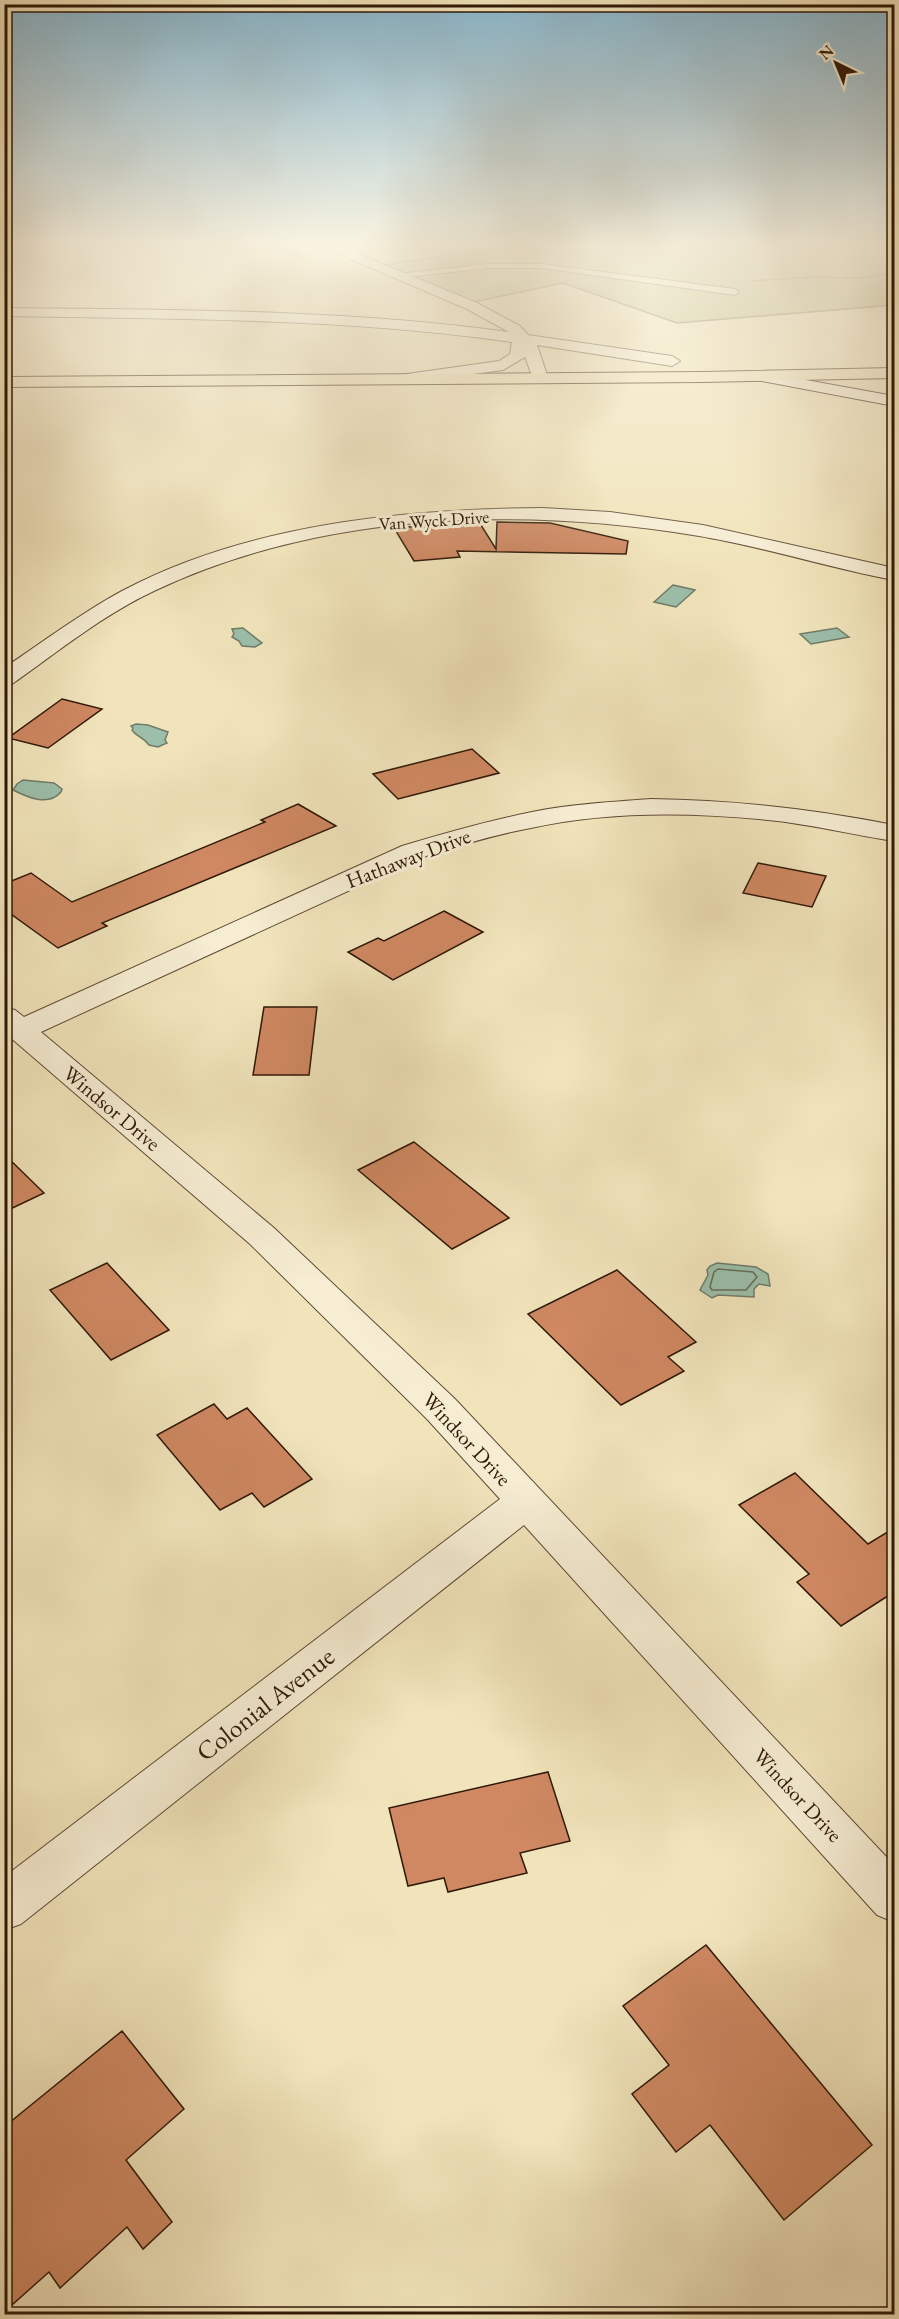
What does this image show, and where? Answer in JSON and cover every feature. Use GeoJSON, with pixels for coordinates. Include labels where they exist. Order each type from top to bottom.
{"type":"FeatureCollection","features":[{"type":"Feature","properties":{"kind":"main road"},"geometry":{"type":"LineString","coordinates":[[4,382],[894,373]]}},
{"type":"Feature","properties":{"kind":"street"},"geometry":{"type":"LineString","coordinates":[[399,379],[502,365],[518,356],[518,351]]}},
{"type":"Feature","properties":{"kind":"street"},"geometry":{"type":"LineString","coordinates":[[532,351],[540,378]]}},
{"type":"Feature","properties":{"kind":"street"},"geometry":{"type":"LineString","coordinates":[[606,351],[672,361]]}},
{"type":"Feature","properties":{"kind":"street"},"geometry":{"type":"LineString","coordinates":[[757,376],[894,401]]}},
{"type":"Feature","properties":{"kind":"street","name":"Van Wyck Drive"},"geometry":{"type":"LineString","coordinates":[[4,678],[117,603],[182,571],[218,558],[286,539],[387,522],[474,515],[622,520],[715,533],[894,574]]}},
{"type":"Feature","properties":{"kind":"street","name":"Hathaway Drive"},"geometry":{"type":"LineString","coordinates":[[13,1023],[411,852],[510,823],[617,808],[714,806],[794,814],[894,833]]}},
{"type":"Feature","properties":{"kind":"street","name":"Windsor Drive"},"geometry":{"type":"LineString","coordinates":[[13,1023],[262,1236],[441,1409],[894,1899]]}},
{"type":"Feature","properties":{"kind":"street","name":"Colonial Avenue"},"geometry":{"type":"LineString","coordinates":[[4,1907],[526,1501]]}},
{"type":"Feature","properties":{"kind":"water"},"geometry":{"type":"Polygon","coordinates":[[[673,585],[695,590],[676,607],[654,602],[673,585]]]}},
{"type":"Feature","properties":{"kind":"water"},"geometry":{"type":"Polygon","coordinates":[[[243,628],[262,643],[255,647],[242,646],[232,637],[234,634],[232,629],[243,628]]]}},
{"type":"Feature","properties":{"kind":"water"},"geometry":{"type":"Polygon","coordinates":[[[837,628],[849,637],[811,644],[800,634],[837,628]]]}},
{"type":"Feature","properties":{"kind":"water"},"geometry":{"type":"Polygon","coordinates":[[[148,725],[168,732],[165,740],[167,743],[158,747],[149,745],[132,730],[131,726],[148,725]]]}},
{"type":"Feature","properties":{"kind":"water"},"geometry":{"type":"Polygon","coordinates":[[[23,780],[54,783],[62,789],[56,797],[37,799],[13,790],[23,780]]]}},
{"type":"Feature","properties":{"kind":"water"},"geometry":{"type":"Polygon","coordinates":[[[717,1263],[756,1267],[768,1274],[770,1286],[759,1284],[754,1289],[754,1297],[718,1295],[712,1298],[700,1290],[708,1275],[707,1270],[717,1263]]]}},
{"type":"Feature","properties":{"kind":"building"},"geometry":{"type":"Polygon","coordinates":[[[479,522],[496,549],[497,522],[550,523],[628,541],[626,554],[457,551],[460,557],[414,561],[394,528],[479,522]]]}},
{"type":"Feature","properties":{"kind":"building"},"geometry":{"type":"Polygon","coordinates":[[[62,699],[102,709],[48,748],[8,738],[62,699]]]}},
{"type":"Feature","properties":{"kind":"building"},"geometry":{"type":"Polygon","coordinates":[[[472,749],[499,773],[398,799],[373,774],[472,749]]]}},
{"type":"Feature","properties":{"kind":"building"},"geometry":{"type":"Polygon","coordinates":[[[298,804],[336,826],[102,923],[107,926],[58,948],[4,909],[4,884],[31,873],[72,902],[265,822],[261,820],[298,804]]]}},
{"type":"Feature","properties":{"kind":"building"},"geometry":{"type":"Polygon","coordinates":[[[758,863],[826,876],[812,907],[743,893],[758,863]]]}},
{"type":"Feature","properties":{"kind":"building"},"geometry":{"type":"Polygon","coordinates":[[[444,911],[483,932],[393,980],[348,952],[378,938],[384,941],[444,911]]]}},
{"type":"Feature","properties":{"kind":"building"},"geometry":{"type":"Polygon","coordinates":[[[264,1007],[317,1007],[309,1075],[253,1075],[264,1007]]]}},
{"type":"Feature","properties":{"kind":"building"},"geometry":{"type":"Polygon","coordinates":[[[414,1142],[509,1218],[452,1249],[358,1170],[414,1142]]]}},
{"type":"Feature","properties":{"kind":"building"},"geometry":{"type":"Polygon","coordinates":[[[4,1154],[44,1193],[4,1212],[4,1154]]]}},
{"type":"Feature","properties":{"kind":"building"},"geometry":{"type":"Polygon","coordinates":[[[107,1263],[169,1330],[111,1360],[50,1290],[107,1263]]]}},
{"type":"Feature","properties":{"kind":"building"},"geometry":{"type":"Polygon","coordinates":[[[617,1270],[696,1342],[668,1357],[684,1371],[621,1405],[528,1314],[617,1270]]]}},
{"type":"Feature","properties":{"kind":"building"},"geometry":{"type":"Polygon","coordinates":[[[214,1404],[227,1419],[247,1408],[312,1479],[264,1507],[252,1493],[220,1510],[157,1435],[214,1404]]]}},
{"type":"Feature","properties":{"kind":"building"},"geometry":{"type":"Polygon","coordinates":[[[795,1473],[868,1544],[894,1528],[894,1592],[841,1626],[797,1582],[809,1574],[739,1505],[795,1473]]]}},
{"type":"Feature","properties":{"kind":"building"},"geometry":{"type":"Polygon","coordinates":[[[548,1772],[570,1841],[520,1853],[527,1873],[448,1892],[444,1878],[408,1886],[389,1808],[548,1772]]]}},
{"type":"Feature","properties":{"kind":"building"},"geometry":{"type":"Polygon","coordinates":[[[706,1945],[872,2145],[784,2220],[710,2125],[676,2152],[632,2094],[669,2065],[623,2006],[706,1945]]]}},
{"type":"Feature","properties":{"kind":"building"},"geometry":{"type":"Polygon","coordinates":[[[122,2031],[184,2109],[126,2160],[172,2222],[143,2249],[127,2227],[60,2288],[49,2272],[4,2312],[4,2127],[122,2031]]]}}]}
